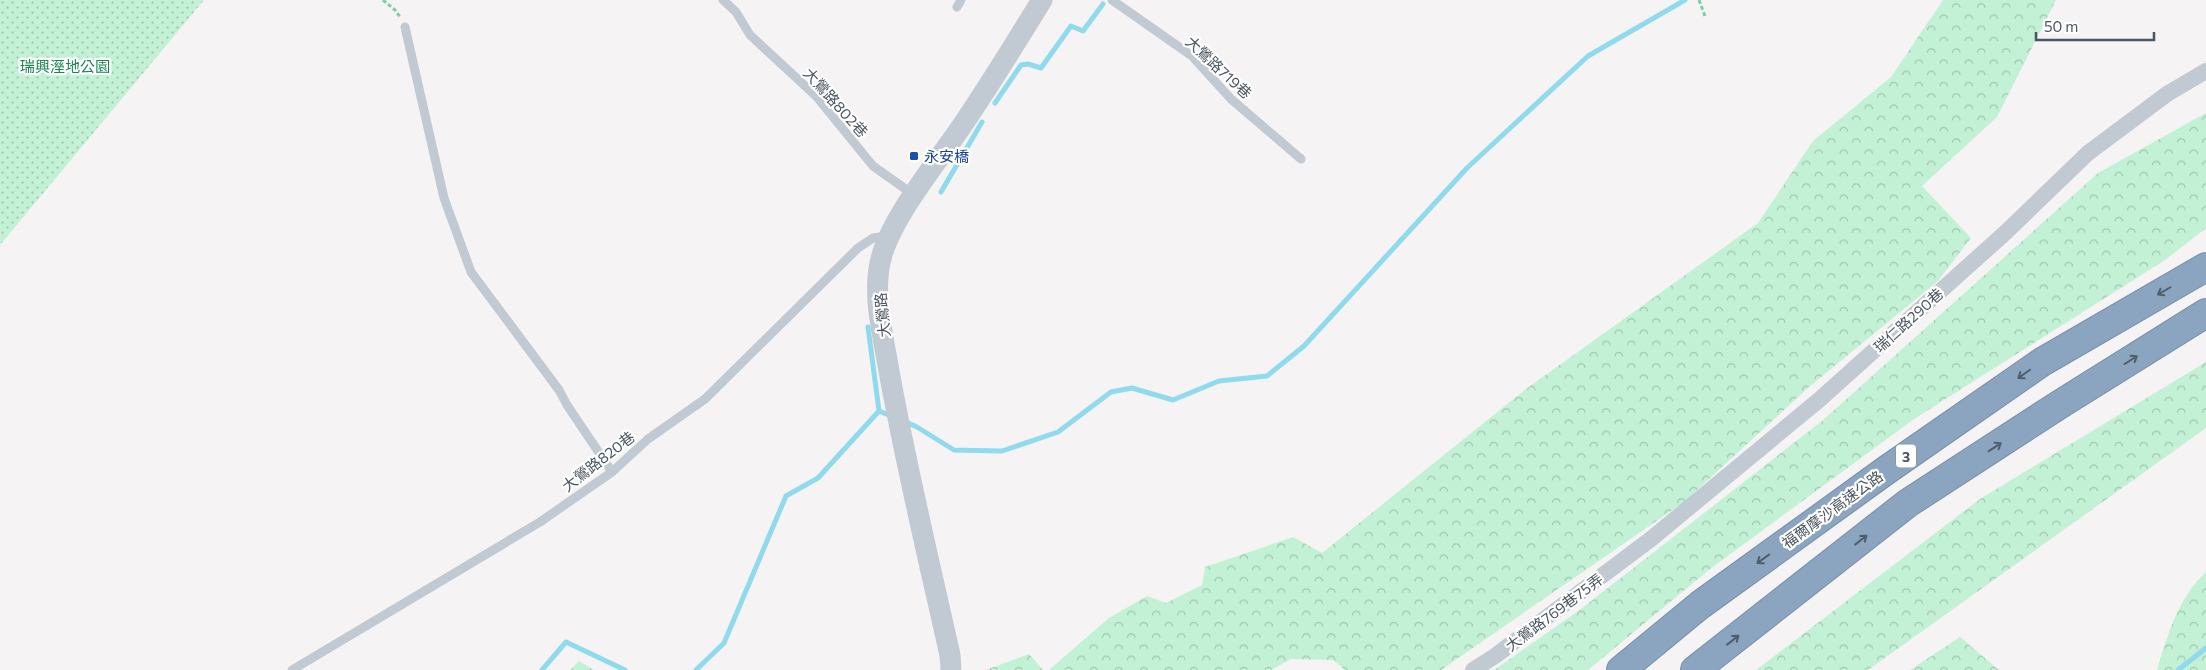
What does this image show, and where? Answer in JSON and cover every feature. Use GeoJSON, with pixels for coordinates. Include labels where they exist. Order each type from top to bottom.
{"type":"FeatureCollection","features":[{"type":"Feature","properties":{"kind":"highway","name":"福爾摩沙高速公路"},"geometry":{"type":"LineString","coordinates":[[1622,670],[1700,605],[1888,469],[2042,362],[2206,267]]}},
{"type":"Feature","properties":{"kind":"highway"},"geometry":{"type":"LineString","coordinates":[[1695,670],[1908,503],[2062,403],[2206,313]]}},
{"type":"Feature","properties":{"kind":"street","name":"大鶯路"},"geometry":{"type":"LineString","coordinates":[[951,670],[950,655],[897,417],[878,296],[881,256],[890,236],[914,195],[984,93],[1042,0]]}},
{"type":"Feature","properties":{"kind":"street","name":"瑞仁路290巷"},"geometry":{"type":"LineString","coordinates":[[1610,570],[1652,539],[1819,400],[2005,233],[2088,153],[2167,94],[2206,71]]}},
{"type":"Feature","properties":{"kind":"street","name":"大鶯路769巷75弄"},"geometry":{"type":"LineString","coordinates":[[1473,670],[1495,656],[1610,570]]}},
{"type":"Feature","properties":{"kind":"lane","name":"大鶯路802巷"},"geometry":{"type":"LineString","coordinates":[[723,0],[736,12],[750,35],[816,96],[873,166],[914,195]]}},
{"type":"Feature","properties":{"kind":"lane","name":"大鶯路719巷"},"geometry":{"type":"LineString","coordinates":[[1112,0],[1192,56],[1231,99],[1302,159]]}},
{"type":"Feature","properties":{"kind":"lane"},"geometry":{"type":"LineString","coordinates":[[405,27],[444,198],[470,272],[559,390],[566,405],[612,472]]}},
{"type":"Feature","properties":{"kind":"lane","name":"大鶯路820巷"},"geometry":{"type":"LineString","coordinates":[[292,670],[540,522],[612,472],[648,439],[705,398],[858,248],[874,238],[890,236]]}},
{"type":"Feature","properties":{"kind":"path"},"geometry":{"type":"LineString","coordinates":[[383,0],[395,10],[405,27]]}},
{"type":"Feature","properties":{"kind":"path"},"geometry":{"type":"LineString","coordinates":[[1699,1],[1705,16]]}},
{"type":"Feature","properties":{"kind":"green space","name":"瑞興溼地公園"},"geometry":{"type":"Polygon","coordinates":[[[0,0],[204,0],[0,245],[0,0]]]}},
{"type":"Feature","properties":{"kind":"green space"},"geometry":{"type":"Polygon","coordinates":[[[1943,0],[2056,0],[1997,117],[1922,186],[1971,238],[1938,281],[1809,387],[1684,502],[1441,670],[1345,670],[1333,660],[1291,659],[1271,670],[1049,670],[1109,618],[1147,596],[1166,603],[1202,585],[1205,567],[1293,537],[1322,553],[1526,389],[1758,223],[1813,141],[1891,77],[1943,0]]]}},
{"type":"Feature","properties":{"kind":"green space"},"geometry":{"type":"Polygon","coordinates":[[[2206,113],[2206,228],[2165,260],[1914,419],[1710,569],[1588,670],[1494,670],[1581,609],[1822,421],[2098,173],[2206,113]]]}},
{"type":"Feature","properties":{"kind":"green space"},"geometry":{"type":"Polygon","coordinates":[[[2206,362],[2206,428],[1868,670],[1756,670],[1980,499],[2206,362]]]}},
{"type":"Feature","properties":{"kind":"green space"},"geometry":{"type":"Polygon","coordinates":[[[2206,572],[2206,670],[2157,670],[2170,630],[2181,605],[2196,582],[2206,572]]]}},
{"type":"Feature","properties":{"kind":"green space"},"geometry":{"type":"Polygon","coordinates":[[[1960,637],[1999,670],[1910,670],[1960,637]]]}},
{"type":"Feature","properties":{"kind":"green space"},"geometry":{"type":"Polygon","coordinates":[[[1029,654],[1043,670],[986,670],[1029,654]]]}},
{"type":"Feature","properties":{"kind":"green space"},"geometry":{"type":"Polygon","coordinates":[[[579,661],[594,670],[570,670],[579,661]]]}},
{"type":"Feature","properties":{"kind":"waterway"},"geometry":{"type":"LineString","coordinates":[[906,422],[954,450],[1002,451],[1058,432],[1111,392],[1132,388],[1173,400],[1219,381],[1267,376],[1304,346],[1467,168],[1588,56],[1685,0]]}},
{"type":"Feature","properties":{"kind":"waterway"},"geometry":{"type":"LineString","coordinates":[[995,103],[1021,65],[1028,64],[1041,68],[1071,26],[1083,31],[1103,4]]}},
{"type":"Feature","properties":{"kind":"waterway"},"geometry":{"type":"LineString","coordinates":[[941,192],[982,122]]}},
{"type":"Feature","properties":{"kind":"waterway"},"geometry":{"type":"LineString","coordinates":[[868,327],[879,411]]}},
{"type":"Feature","properties":{"kind":"waterway"},"geometry":{"type":"LineString","coordinates":[[696,670],[724,643],[786,496],[818,478],[879,411],[891,416]]}},
{"type":"Feature","properties":{"kind":"waterway"},"geometry":{"type":"LineString","coordinates":[[542,670],[566,642],[625,670]]}},
{"type":"Feature","properties":{"kind":"waterway"},"geometry":{"type":"LineString","coordinates":[[2178,670],[2206,648]]}},
{"type":"Feature","properties":{"kind":"place","name":"永安橋"},"geometry":{"type":"Point","coordinates":[914,156]}}]}
